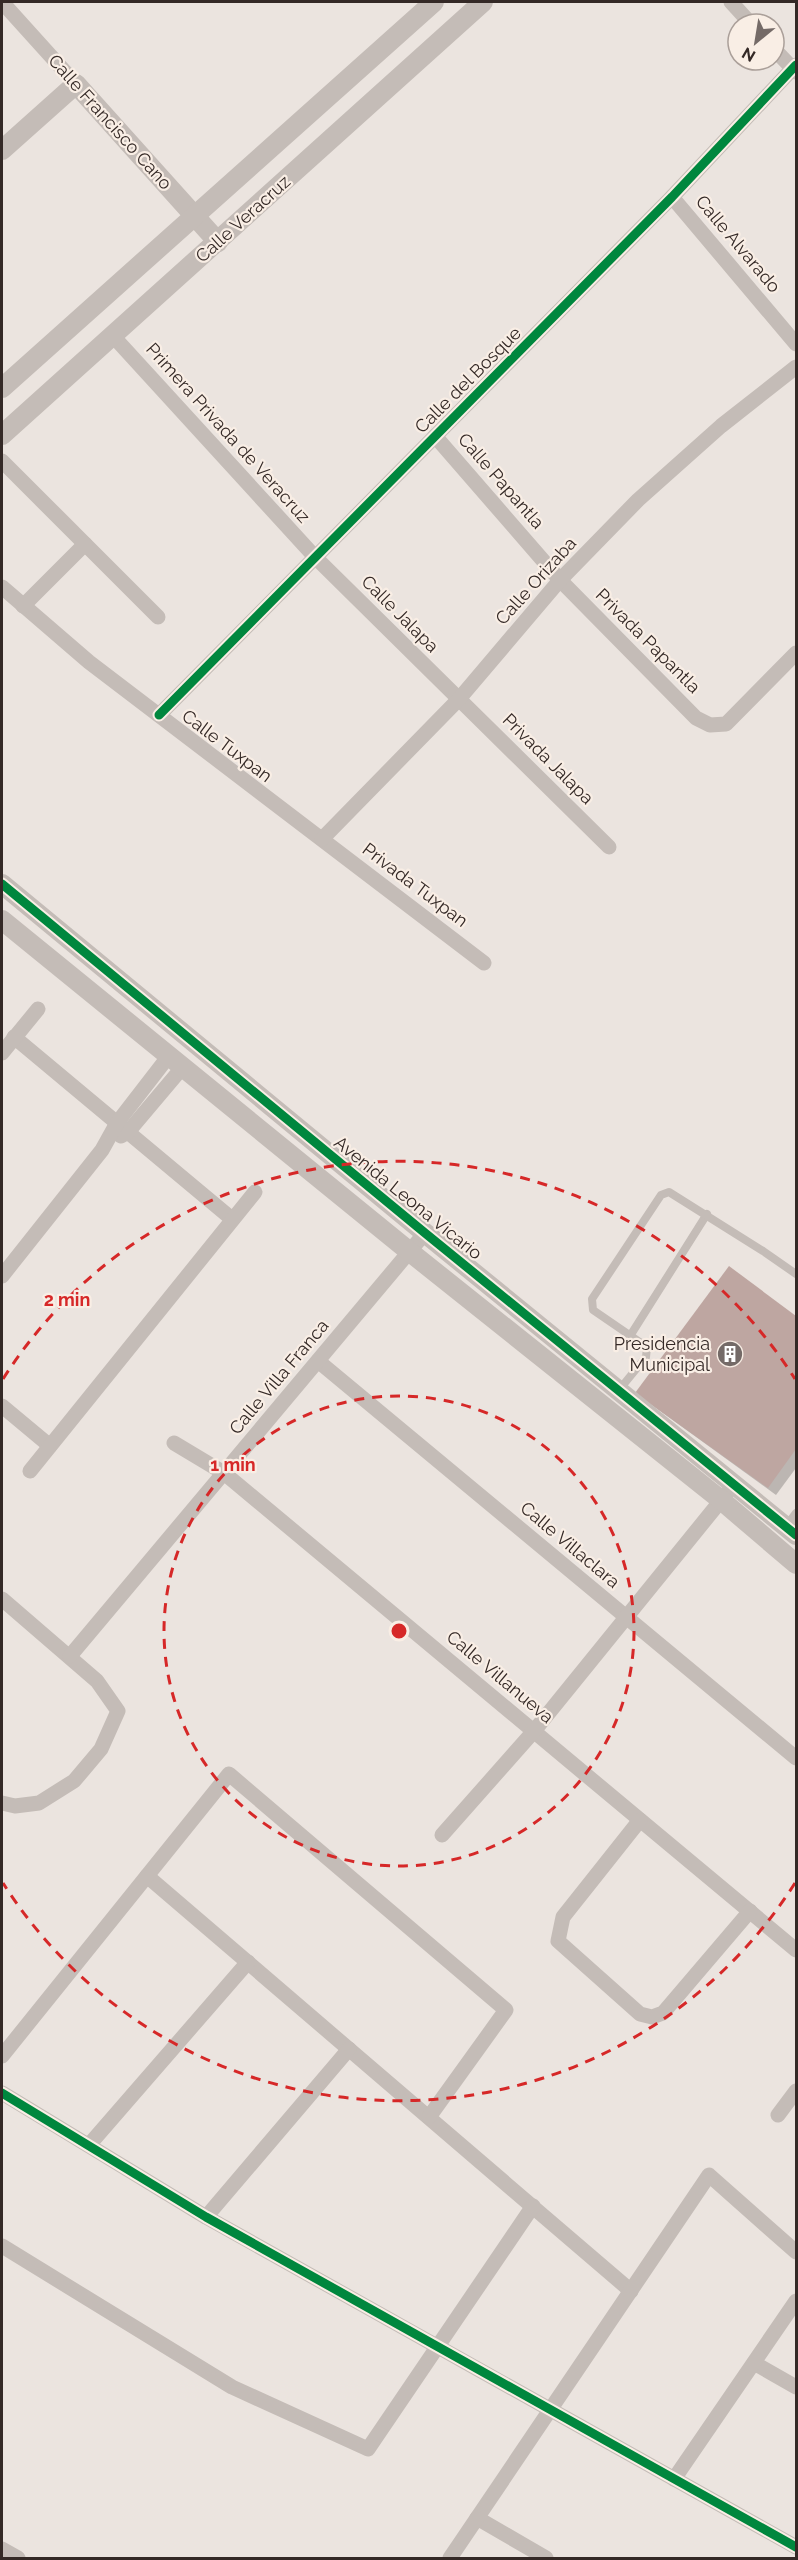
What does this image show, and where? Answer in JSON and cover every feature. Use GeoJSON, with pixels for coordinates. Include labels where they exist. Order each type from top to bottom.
{"type":"FeatureCollection","features":[{"type":"Feature","properties":{"kind":"street","name":"Calle Francisco Cano"},"geometry":{"type":"LineString","coordinates":[[2,2],[218,242]]}},
{"type":"Feature","properties":{"kind":"street","name":"Calle Veracruz"},"geometry":{"type":"LineString","coordinates":[[2,388],[434,2]]}},
{"type":"Feature","properties":{"kind":"street","name":"Calle Veracruz"},"geometry":{"type":"LineString","coordinates":[[2,435],[483,2]]}},
{"type":"Feature","properties":{"kind":"street","name":"Calle del Bosque"},"geometry":{"type":"LineString","coordinates":[[159,714],[672,197],[795,68]]}},
{"type":"Feature","properties":{"kind":"street"},"geometry":{"type":"LineString","coordinates":[[2,150],[76,84]]}},
{"type":"Feature","properties":{"kind":"street","name":"Calle Alvarado"},"geometry":{"type":"LineString","coordinates":[[672,197],[796,344]]}},
{"type":"Feature","properties":{"kind":"street","name":"Primera Privada de Veracruz"},"geometry":{"type":"LineString","coordinates":[[113,336],[315,557]]}},
{"type":"Feature","properties":{"kind":"street","name":"Calle Orizaba"},"geometry":{"type":"LineString","coordinates":[[322,840],[459,699],[560,580],[646,493],[721,426],[796,367]]}},
{"type":"Feature","properties":{"kind":"street","name":"Calle Papantla"},"geometry":{"type":"LineString","coordinates":[[435,435],[560,580]]}},
{"type":"Feature","properties":{"kind":"street"},"geometry":{"type":"LineString","coordinates":[[2,460],[158,616]]}},
{"type":"Feature","properties":{"kind":"street"},"geometry":{"type":"LineString","coordinates":[[23,606],[85,544]]}},
{"type":"Feature","properties":{"kind":"street","name":"Calle Jalapa"},"geometry":{"type":"LineString","coordinates":[[315,557],[459,699]]}},
{"type":"Feature","properties":{"kind":"street","name":"Privada Papantla"},"geometry":{"type":"LineString","coordinates":[[560,580],[696,718],[710,725],[726,724],[796,653]]}},
{"type":"Feature","properties":{"kind":"street","name":"Calle Tuxpan"},"geometry":{"type":"LineString","coordinates":[[2,587],[89,662],[322,840]]}},
{"type":"Feature","properties":{"kind":"street","name":"Privada Jalapa"},"geometry":{"type":"LineString","coordinates":[[459,699],[609,847]]}},
{"type":"Feature","properties":{"kind":"street","name":"Privada Tuxpan"},"geometry":{"type":"LineString","coordinates":[[322,840],[484,963]]}},
{"type":"Feature","properties":{"kind":"street","name":"Avenida Leona Vicario"},"geometry":{"type":"LineString","coordinates":[[2,884],[734,1484],[793,1525]]}},
{"type":"Feature","properties":{"kind":"street"},"geometry":{"type":"LineString","coordinates":[[2,920],[175,1063],[721,1500],[796,1564]]}},
{"type":"Feature","properties":{"kind":"street"},"geometry":{"type":"LineString","coordinates":[[2,1053],[38,1009]]}},
{"type":"Feature","properties":{"kind":"street"},"geometry":{"type":"LineString","coordinates":[[14,1037],[232,1219]]}},
{"type":"Feature","properties":{"kind":"street"},"geometry":{"type":"LineString","coordinates":[[2,1276],[102,1150],[175,1063]]}},
{"type":"Feature","properties":{"kind":"street"},"geometry":{"type":"LineString","coordinates":[[30,1471],[255,1192]]}},
{"type":"Feature","properties":{"kind":"street","name":"Calle Villa Franca"},"geometry":{"type":"LineString","coordinates":[[70,1656],[425,1233]]}},
{"type":"Feature","properties":{"kind":"street","name":"Calle Villaclara"},"geometry":{"type":"LineString","coordinates":[[318,1361],[796,1758]]}},
{"type":"Feature","properties":{"kind":"street"},"geometry":{"type":"LineString","coordinates":[[2,1406],[50,1446]]}},
{"type":"Feature","properties":{"kind":"street","name":"Calle Villanueva"},"geometry":{"type":"LineString","coordinates":[[174,1443],[224,1473],[796,1950]]}},
{"type":"Feature","properties":{"kind":"street"},"geometry":{"type":"LineString","coordinates":[[442,1835],[534,1731],[734,1484]]}},
{"type":"Feature","properties":{"kind":"street"},"geometry":{"type":"LineString","coordinates":[[2,1599],[96,1681],[118,1711],[101,1749],[74,1781],[39,1803],[15,1806],[2,1803]]}},
{"type":"Feature","properties":{"kind":"street"},"geometry":{"type":"LineString","coordinates":[[2,2056],[229,1774],[506,2010],[429,2117]]}},
{"type":"Feature","properties":{"kind":"street"},"geometry":{"type":"LineString","coordinates":[[640,1820],[563,1917],[558,1941],[640,2013],[652,2017],[663,2013],[750,1911]]}},
{"type":"Feature","properties":{"kind":"street"},"geometry":{"type":"LineString","coordinates":[[147,1876],[631,2291]]}},
{"type":"Feature","properties":{"kind":"street"},"geometry":{"type":"LineString","coordinates":[[89,2145],[248,1962]]}},
{"type":"Feature","properties":{"kind":"street"},"geometry":{"type":"LineString","coordinates":[[206,2217],[349,2049]]}},
{"type":"Feature","properties":{"kind":"street"},"geometry":{"type":"LineString","coordinates":[[778,2115],[796,2091]]}},
{"type":"Feature","properties":{"kind":"street"},"geometry":{"type":"LineString","coordinates":[[2,2092],[206,2217],[796,2547]]}},
{"type":"Feature","properties":{"kind":"street"},"geometry":{"type":"LineString","coordinates":[[450,2559],[709,2175],[796,2252]]}},
{"type":"Feature","properties":{"kind":"street"},"geometry":{"type":"LineString","coordinates":[[2,2246],[232,2387],[368,2449],[533,2206]]}},
{"type":"Feature","properties":{"kind":"street"},"geometry":{"type":"LineString","coordinates":[[674,2479],[796,2301]]}},
{"type":"Feature","properties":{"kind":"street"},"geometry":{"type":"LineString","coordinates":[[754,2363],[796,2387]]}},
{"type":"Feature","properties":{"kind":"street"},"geometry":{"type":"LineString","coordinates":[[477,2518],[546,2559]]}},
{"type":"Feature","properties":{"kind":"street"},"geometry":{"type":"LineString","coordinates":[[2,2549],[18,2559]]}},
{"type":"Feature","properties":{"kind":"lane"},"geometry":{"type":"LineString","coordinates":[[619,1390],[648,1353],[647,1347],[593,1310],[591,1299],[661,1195],[669,1192],[707,1214],[796,1274]]}},
{"type":"Feature","properties":{"kind":"lane"},"geometry":{"type":"LineString","coordinates":[[630,1336],[707,1214]]}},
{"type":"Feature","properties":{"kind":"building","name":"Presidencia Municipal"},"geometry":{"type":"Polygon","coordinates":[[[729,1266],[796,1316],[796,1449],[768,1488],[635,1393],[729,1266]]]}},
{"type":"Feature","properties":{"kind":"cycle path"},"geometry":{"type":"LineString","coordinates":[[159,715],[672,197],[796,65]]}},
{"type":"Feature","properties":{"kind":"cycle path"},"geometry":{"type":"LineString","coordinates":[[2,884],[796,1535]]}},
{"type":"Feature","properties":{"kind":"cycle path"},"geometry":{"type":"LineString","coordinates":[[2,2093],[206,2217],[796,2547]]}},
{"type":"Feature","properties":{"kind":"place","name":"Presidencia Municipal"},"geometry":{"type":"Point","coordinates":[730,1354]}}]}
